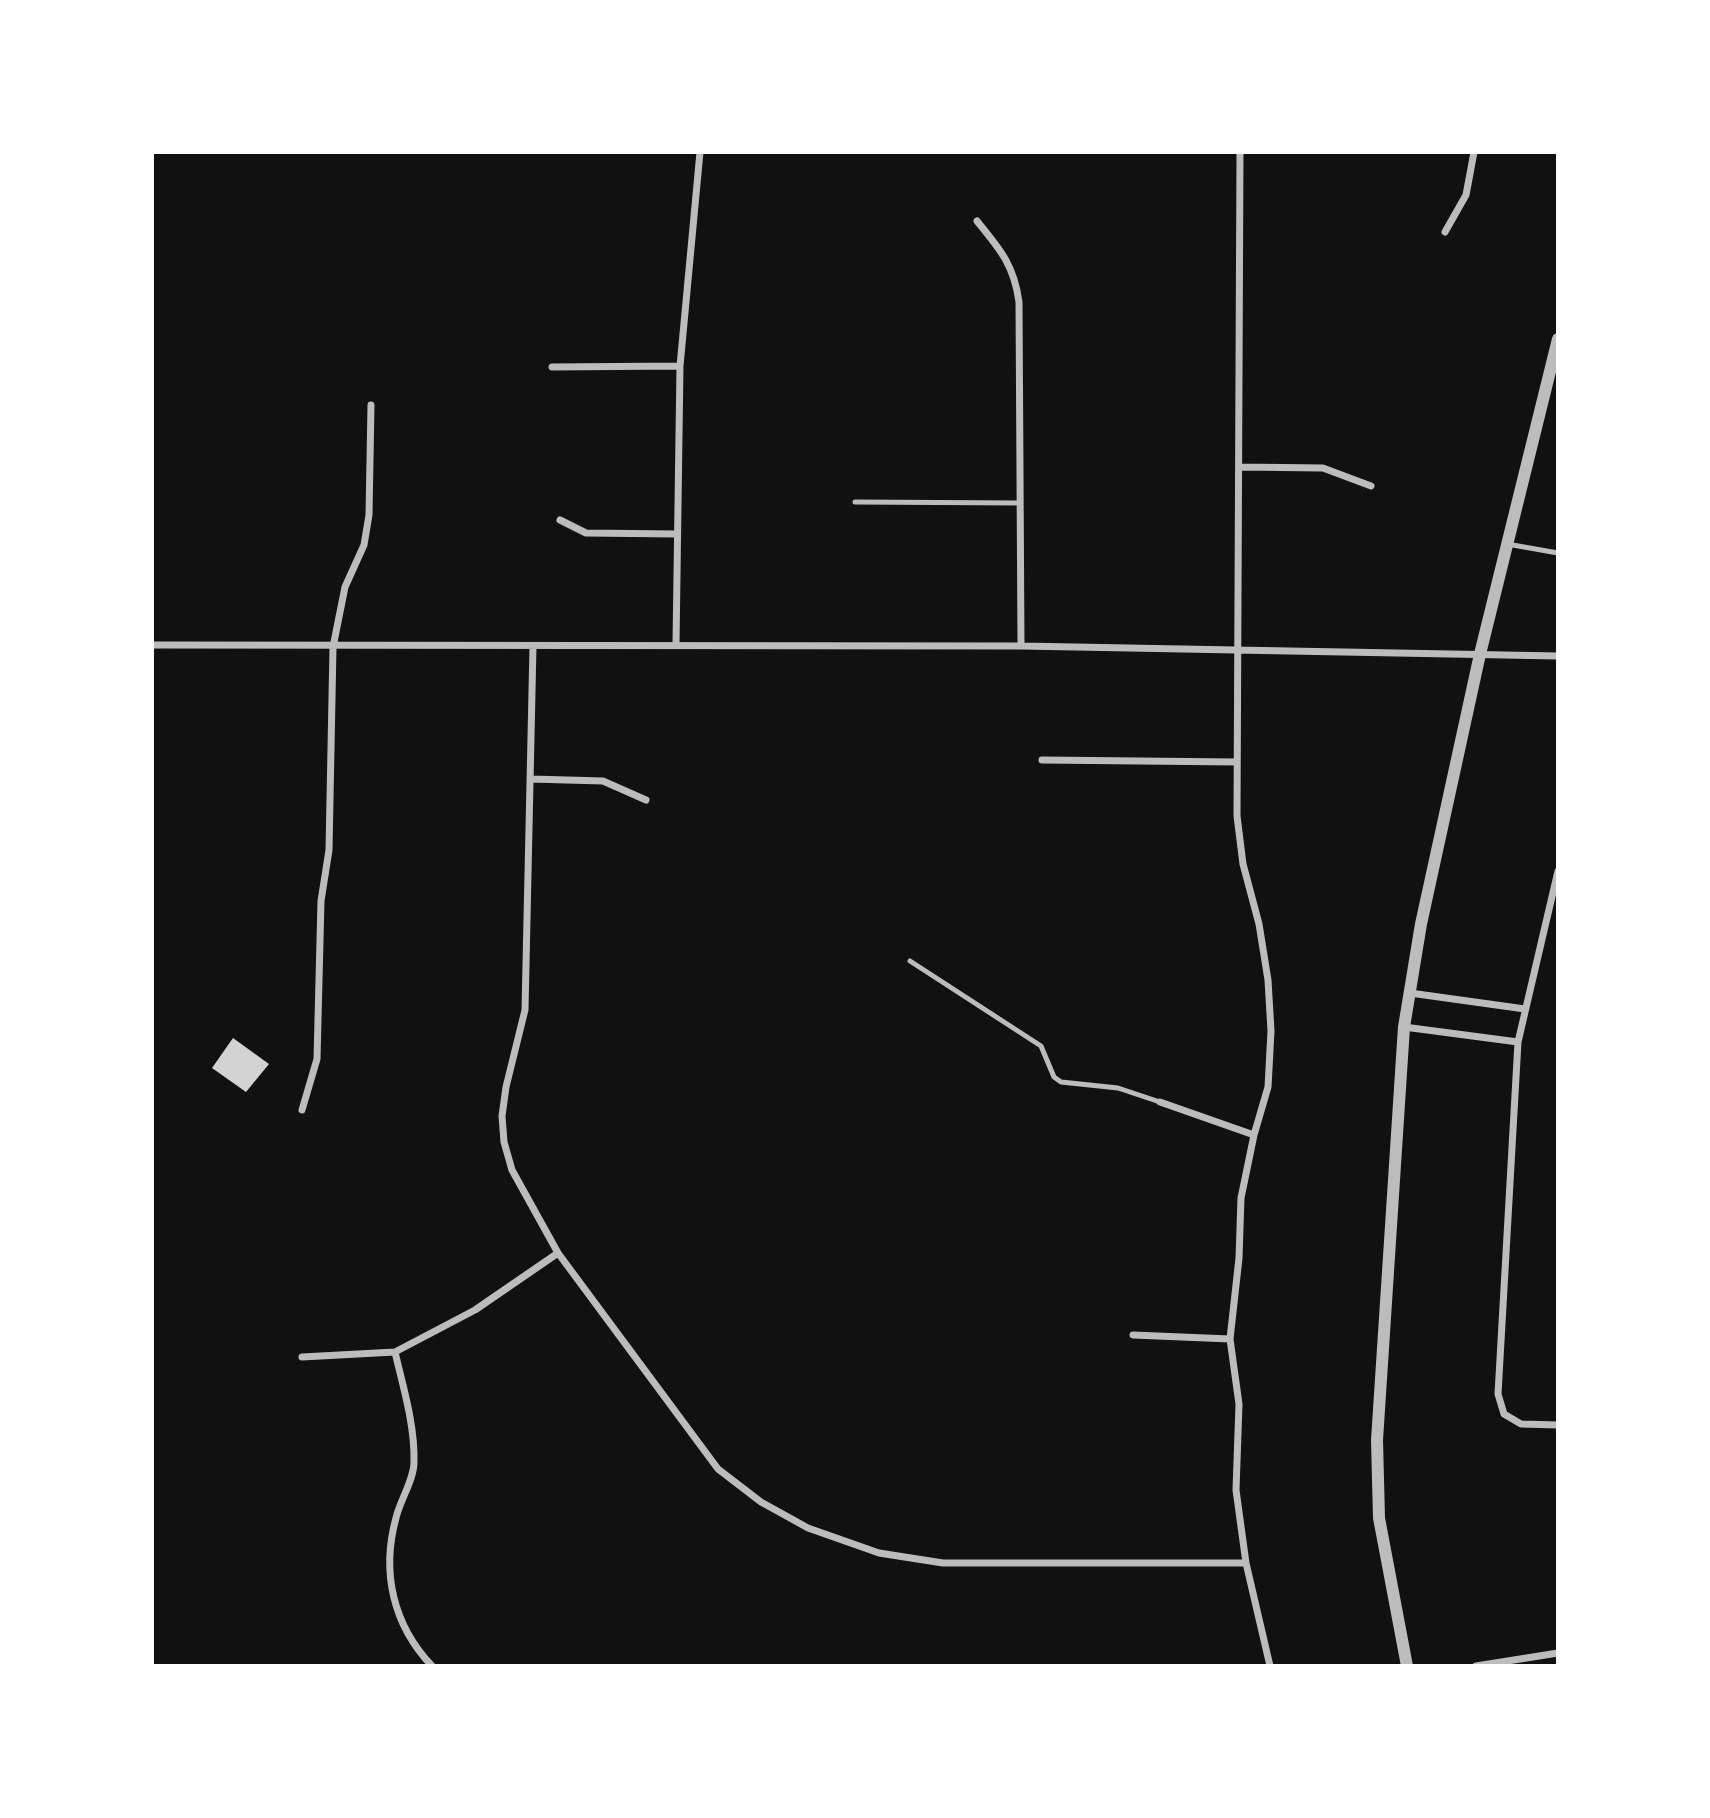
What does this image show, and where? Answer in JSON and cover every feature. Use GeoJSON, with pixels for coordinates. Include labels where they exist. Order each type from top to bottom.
{"type":"FeatureCollection","features":[{"type":"Feature","properties":{"kind":"street"},"geometry":{"type":"LineString","coordinates":[[676,644],[680,366],[700,152]]}},
{"type":"Feature","properties":{"kind":"street"},"geometry":{"type":"LineString","coordinates":[[1240,152],[1237,816],[1243,864],[1259,925],[1268,980],[1271,1031],[1268,1087],[1254,1135],[1241,1198],[1230,1339],[1239,1404],[1236,1490],[1246,1563],[1270,1666]]}},
{"type":"Feature","properties":{"kind":"street"},"geometry":{"type":"LineString","coordinates":[[1445,232],[1465,195],[1474,152]]}},
{"type":"Feature","properties":{"kind":"street"},"geometry":{"type":"LineString","coordinates":[[976,221],[1003,254],[1016,277],[1019,302],[1021,646]]}},
{"type":"Feature","properties":{"kind":"street"},"geometry":{"type":"LineString","coordinates":[[1407,1666],[1379,1518],[1377,1440],[1404,1027],[1421,925],[1480,654],[1555,362],[1558,338]]}},
{"type":"Feature","properties":{"kind":"street"},"geometry":{"type":"LineString","coordinates":[[552,367],[680,366]]}},
{"type":"Feature","properties":{"kind":"street"},"geometry":{"type":"LineString","coordinates":[[302,1110],[317,1059],[321,901],[329,850],[333,647],[345,587],[364,545],[369,515],[371,405]]}},
{"type":"Feature","properties":{"kind":"street"},"geometry":{"type":"LineString","coordinates":[[1240,467],[1323,468],[1371,486]]}},
{"type":"Feature","properties":{"kind":"street"},"geometry":{"type":"LineString","coordinates":[[560,520],[586,533],[677,534]]}},
{"type":"Feature","properties":{"kind":"street"},"geometry":{"type":"LineString","coordinates":[[152,645],[1021,646],[1558,656]]}},
{"type":"Feature","properties":{"kind":"street"},"geometry":{"type":"LineString","coordinates":[[533,646],[525,1010],[506,1087],[502,1116],[504,1142],[512,1170],[558,1253],[718,1469],[761,1502],[808,1528],[879,1553],[943,1563],[1246,1563]]}},
{"type":"Feature","properties":{"kind":"street"},"geometry":{"type":"LineString","coordinates":[[1042,760],[1237,762]]}},
{"type":"Feature","properties":{"kind":"street"},"geometry":{"type":"LineString","coordinates":[[531,779],[603,781],[646,800]]}},
{"type":"Feature","properties":{"kind":"street"},"geometry":{"type":"LineString","coordinates":[[1558,871],[1518,1042],[1498,1394],[1504,1413],[1521,1424],[1558,1425]]}},
{"type":"Feature","properties":{"kind":"street"},"geometry":{"type":"LineString","coordinates":[[1410,993],[1525,1009]]}},
{"type":"Feature","properties":{"kind":"street"},"geometry":{"type":"LineString","coordinates":[[1404,1027],[1518,1042]]}},
{"type":"Feature","properties":{"kind":"street"},"geometry":{"type":"LineString","coordinates":[[1160,1102],[1254,1135]]}},
{"type":"Feature","properties":{"kind":"street"},"geometry":{"type":"LineString","coordinates":[[302,1357],[395,1352],[475,1310],[558,1253]]}},
{"type":"Feature","properties":{"kind":"street"},"geometry":{"type":"LineString","coordinates":[[1133,1335],[1230,1339]]}},
{"type":"Feature","properties":{"kind":"street"},"geometry":{"type":"LineString","coordinates":[[395,1352],[410,1418],[415,1465],[395,1519],[387,1569],[395,1608],[415,1648],[432,1666]]}},
{"type":"Feature","properties":{"kind":"street"},"geometry":{"type":"LineString","coordinates":[[1476,1666],[1558,1653]]}},
{"type":"Feature","properties":{"kind":"lane"},"geometry":{"type":"LineString","coordinates":[[855,502],[1020,503]]}},
{"type":"Feature","properties":{"kind":"lane"},"geometry":{"type":"LineString","coordinates":[[1507,544],[1558,553]]}},
{"type":"Feature","properties":{"kind":"lane"},"geometry":{"type":"LineString","coordinates":[[910,961],[1041,1046],[1054,1077],[1061,1082],[1118,1088],[1160,1102]]}},
{"type":"Feature","properties":{"kind":"building"},"geometry":{"type":"Polygon","coordinates":[[[233,1038],[269,1064],[246,1092],[212,1068],[233,1038]]]}}]}
